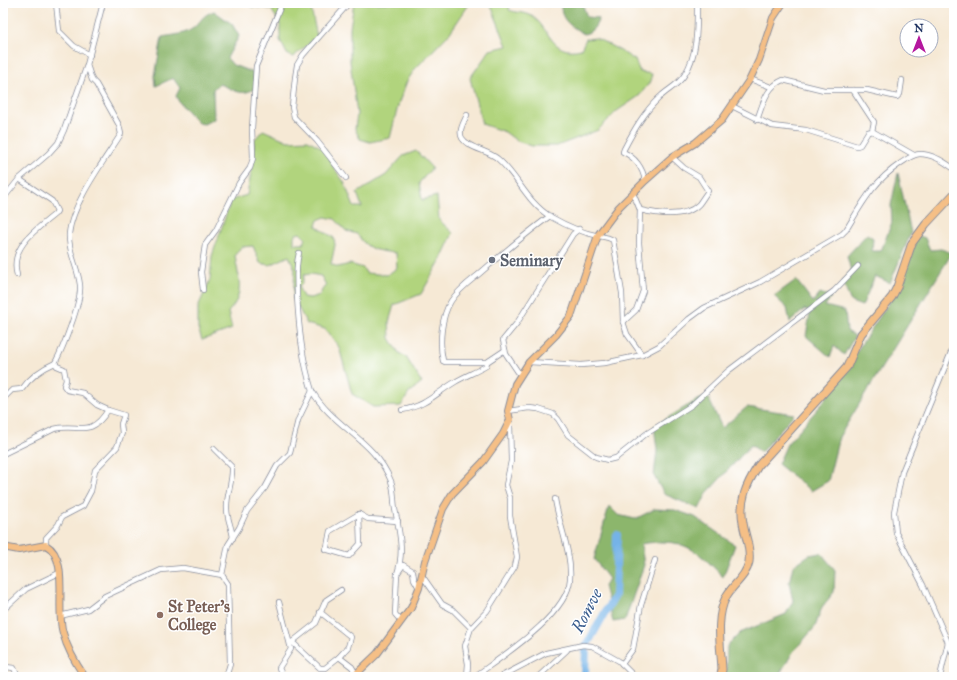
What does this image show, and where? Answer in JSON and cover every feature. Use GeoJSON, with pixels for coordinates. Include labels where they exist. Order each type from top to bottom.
{"type":"FeatureCollection","features":[{"type":"Feature","properties":{"kind":"highway"},"geometry":{"type":"LineString","coordinates":[[720,677],[722,670],[721,608],[726,596],[746,572],[749,562],[749,543],[743,524],[741,503],[747,484],[758,466],[847,367],[857,347],[861,334],[892,297],[897,287],[912,243],[926,224],[954,194]]}},
{"type":"Feature","properties":{"kind":"main road"},"geometry":{"type":"LineString","coordinates":[[354,675],[377,654],[411,608],[423,577],[424,561],[443,509],[452,494],[473,474],[503,434],[510,420],[508,411],[515,384],[522,372],[529,362],[556,335],[571,316],[598,235],[619,208],[645,180],[672,157],[684,151],[714,128],[732,106],[750,79],[759,60],[773,18],[782,5]]}},
{"type":"Feature","properties":{"kind":"main road"},"geometry":{"type":"LineString","coordinates":[[3,548],[19,550],[46,545],[52,548],[56,554],[59,563],[60,616],[62,632],[79,669],[85,677]]}},
{"type":"Feature","properties":{"kind":"street"},"geometry":{"type":"LineString","coordinates":[[56,3],[60,31],[74,46],[90,55]]}},
{"type":"Feature","properties":{"kind":"street"},"geometry":{"type":"LineString","coordinates":[[3,199],[19,179],[43,160],[58,143],[87,65],[103,3]]}},
{"type":"Feature","properties":{"kind":"street"},"geometry":{"type":"LineString","coordinates":[[202,290],[201,272],[204,245],[216,230],[239,183],[246,174],[251,163],[256,66],[282,3]]}},
{"type":"Feature","properties":{"kind":"street"},"geometry":{"type":"LineString","coordinates":[[346,178],[317,141],[294,117],[292,106],[295,78],[300,60],[349,3]]}},
{"type":"Feature","properties":{"kind":"street"},"geometry":{"type":"LineString","coordinates":[[645,180],[644,173],[639,165],[629,155],[623,152],[637,123],[662,95],[673,88],[685,75],[697,42],[697,3]]}},
{"type":"Feature","properties":{"kind":"street"},"geometry":{"type":"LineString","coordinates":[[3,399],[12,390],[22,389],[29,379],[37,373],[55,364],[65,342],[80,295],[80,285],[70,253],[69,233],[77,207],[87,187],[121,134],[119,125],[96,84],[92,80],[87,65]]}},
{"type":"Feature","properties":{"kind":"street"},"geometry":{"type":"LineString","coordinates":[[750,79],[771,87]]}},
{"type":"Feature","properties":{"kind":"street"},"geometry":{"type":"LineString","coordinates":[[757,120],[767,92],[771,87],[783,80],[824,90],[872,91],[897,97],[900,94],[902,80]]}},
{"type":"Feature","properties":{"kind":"street"},"geometry":{"type":"LineString","coordinates":[[732,106],[757,120],[772,126],[806,130],[856,146],[860,145],[868,132],[872,130],[874,122],[853,90]]}},
{"type":"Feature","properties":{"kind":"street"},"geometry":{"type":"LineString","coordinates":[[467,115],[460,133],[465,142],[497,157],[510,170],[530,199],[550,216],[579,229],[606,236],[613,240],[622,293],[623,322],[627,334],[642,355]]}},
{"type":"Feature","properties":{"kind":"street"},"geometry":{"type":"LineString","coordinates":[[872,130],[914,155],[930,156],[946,163],[954,169]]}},
{"type":"Feature","properties":{"kind":"street"},"geometry":{"type":"LineString","coordinates":[[529,362],[581,365],[605,363],[642,355],[659,346],[689,319],[704,308],[760,282],[842,234],[874,185],[895,167],[914,155]]}},
{"type":"Feature","properties":{"kind":"street"},"geometry":{"type":"LineString","coordinates":[[640,210],[673,214],[688,210],[698,205],[708,191],[699,177],[684,168],[672,157]]}},
{"type":"Feature","properties":{"kind":"street"},"geometry":{"type":"LineString","coordinates":[[17,275],[15,261],[24,244],[34,230],[56,214],[57,211],[52,201],[19,179]]}},
{"type":"Feature","properties":{"kind":"street"},"geometry":{"type":"LineString","coordinates":[[623,322],[636,310],[643,291],[639,243],[640,210],[633,193]]}},
{"type":"Feature","properties":{"kind":"street"},"geometry":{"type":"LineString","coordinates":[[488,362],[443,361],[443,318],[448,307],[460,290],[550,216]]}},
{"type":"Feature","properties":{"kind":"street"},"geometry":{"type":"LineString","coordinates":[[522,372],[518,372],[505,350],[503,340],[517,323],[573,234],[579,229]]}},
{"type":"Feature","properties":{"kind":"street"},"geometry":{"type":"LineString","coordinates":[[299,253],[296,266],[298,323],[304,362],[312,390],[328,412],[369,446],[391,482],[402,548],[397,574],[395,614],[401,621]]}},
{"type":"Feature","properties":{"kind":"street"},"geometry":{"type":"LineString","coordinates":[[508,411],[529,408],[538,409],[553,414],[568,435],[596,457],[608,460],[616,458],[646,434],[692,405],[728,371],[834,291],[858,266]]}},
{"type":"Feature","properties":{"kind":"street"},"geometry":{"type":"LineString","coordinates":[[954,345],[902,472],[894,512],[896,533],[923,585],[954,656]]}},
{"type":"Feature","properties":{"kind":"street"},"geometry":{"type":"LineString","coordinates":[[402,410],[422,405],[454,382],[486,366],[488,362],[505,350]]}},
{"type":"Feature","properties":{"kind":"street"},"geometry":{"type":"LineString","coordinates":[[46,545],[46,538],[58,526],[62,517],[83,506],[91,491],[95,470],[117,447],[122,433],[121,424],[124,415],[108,410],[97,404],[83,393],[67,390],[64,386],[66,380],[64,369],[55,364]]}},
{"type":"Feature","properties":{"kind":"street"},"geometry":{"type":"LineString","coordinates":[[226,677],[230,664],[228,584],[222,575],[228,545],[247,511],[265,488],[277,466],[290,453],[298,420],[312,390]]}},
{"type":"Feature","properties":{"kind":"street"},"geometry":{"type":"LineString","coordinates":[[3,454],[54,429],[86,428],[98,423],[108,410]]}},
{"type":"Feature","properties":{"kind":"street"},"geometry":{"type":"LineString","coordinates":[[467,677],[468,664],[464,650],[471,628],[487,611],[515,566],[517,557],[510,516],[510,498],[506,485],[511,461],[510,420]]}},
{"type":"Feature","properties":{"kind":"street"},"geometry":{"type":"LineString","coordinates":[[214,449],[232,468],[233,478],[227,510],[233,538]]}},
{"type":"Feature","properties":{"kind":"street"},"geometry":{"type":"LineString","coordinates":[[474,677],[536,630],[558,607],[566,593],[570,580],[569,561],[555,499]]}},
{"type":"Feature","properties":{"kind":"street"},"geometry":{"type":"LineString","coordinates":[[359,514],[368,519],[398,521]]}},
{"type":"Feature","properties":{"kind":"street"},"geometry":{"type":"LineString","coordinates":[[359,514],[360,544],[351,555],[347,556],[325,549],[327,547],[330,531],[359,514]]}},
{"type":"Feature","properties":{"kind":"street"},"geometry":{"type":"LineString","coordinates":[[622,664],[633,649],[641,605],[655,560]]}},
{"type":"Feature","properties":{"kind":"street"},"geometry":{"type":"LineString","coordinates":[[397,574],[403,565],[409,568],[413,572],[414,579],[419,588]]}},
{"type":"Feature","properties":{"kind":"street"},"geometry":{"type":"LineString","coordinates":[[60,616],[88,609],[106,596],[161,570],[183,568],[222,575]]}},
{"type":"Feature","properties":{"kind":"street"},"geometry":{"type":"LineString","coordinates":[[3,610],[26,589],[59,573]]}},
{"type":"Feature","properties":{"kind":"street"},"geometry":{"type":"LineString","coordinates":[[423,577],[442,604],[454,610],[471,628]]}},
{"type":"Feature","properties":{"kind":"street"},"geometry":{"type":"LineString","coordinates":[[283,677],[279,668],[291,649],[292,642],[316,622],[326,600],[341,590]]}},
{"type":"Feature","properties":{"kind":"street"},"geometry":{"type":"LineString","coordinates":[[279,602],[291,649]]}},
{"type":"Feature","properties":{"kind":"street"},"geometry":{"type":"LineString","coordinates":[[292,642],[322,669],[339,657],[348,647],[351,637],[320,612]]}},
{"type":"Feature","properties":{"kind":"street"},"geometry":{"type":"LineString","coordinates":[[940,677],[948,641]]}},
{"type":"Feature","properties":{"kind":"street"},"geometry":{"type":"LineString","coordinates":[[500,677],[546,653],[567,650],[580,646],[592,646],[622,664],[628,672],[636,677]]}},
{"type":"Feature","properties":{"kind":"street"},"geometry":{"type":"LineString","coordinates":[[538,677],[567,650]]}},
{"type":"Feature","properties":{"kind":"street"},"geometry":{"type":"LineString","coordinates":[[339,657],[352,667],[354,675]]}},
{"type":"Feature","properties":{"kind":"street"},"geometry":{"type":"LineString","coordinates":[[3,664],[6,667],[14,668],[18,677]]}},
{"type":"Feature","properties":{"kind":"street"},"geometry":{"type":"LineString","coordinates":[[99,677],[107,677]]}},
{"type":"Feature","properties":{"kind":"green space"},"geometry":{"type":"Polygon","coordinates":[[[245,3],[310,3],[317,37],[293,57],[287,54],[280,40],[280,24],[271,9],[252,7],[245,3]]]}},
{"type":"Feature","properties":{"kind":"green space"},"geometry":{"type":"Polygon","coordinates":[[[354,3],[470,3],[449,34],[415,69],[407,81],[399,102],[390,138],[370,142],[360,139],[355,129],[357,114],[350,61],[350,28],[354,3]]]}},
{"type":"Feature","properties":{"kind":"green space"},"geometry":{"type":"Polygon","coordinates":[[[490,3],[510,3],[509,10],[530,15],[537,20],[551,39],[563,49],[581,49],[586,39],[596,38],[635,60],[640,72],[652,74],[650,82],[639,96],[617,111],[598,130],[557,146],[532,146],[517,141],[505,132],[482,124],[470,78],[490,50],[507,46],[490,3]]]}},
{"type":"Feature","properties":{"kind":"green space"},"geometry":{"type":"Polygon","coordinates":[[[561,3],[582,3],[587,17],[599,18],[597,24],[590,32],[584,34],[564,19],[561,3]]]}},
{"type":"Feature","properties":{"kind":"green space"},"geometry":{"type":"Polygon","coordinates":[[[214,11],[232,24],[239,36],[227,58],[233,65],[252,72],[257,83],[255,89],[244,92],[240,92],[219,84],[213,89],[214,119],[204,124],[198,123],[179,102],[176,96],[180,88],[173,78],[156,86],[155,76],[162,37],[189,31],[206,15],[214,11]]]}},
{"type":"Feature","properties":{"kind":"green space"},"geometry":{"type":"Polygon","coordinates":[[[263,130],[288,141],[308,140],[326,150],[332,165],[344,182],[354,207],[362,207],[357,193],[386,175],[403,156],[416,151],[432,168],[419,183],[422,200],[437,196],[439,220],[453,233],[440,261],[421,294],[394,305],[389,322],[390,338],[399,353],[406,357],[422,383],[409,393],[401,406],[373,407],[352,394],[339,347],[325,329],[307,324],[293,298],[295,269],[289,256],[270,265],[260,263],[253,246],[241,247],[235,255],[239,278],[239,292],[234,305],[228,312],[232,329],[202,340],[198,328],[198,307],[210,280],[212,256],[231,200],[247,195],[254,157],[254,140],[263,130]],[[325,217],[318,220],[316,226],[334,238],[335,245],[331,264],[338,267],[350,264],[363,268],[366,273],[387,275],[397,268],[396,253],[369,247],[357,234],[346,231],[335,219],[325,217]],[[300,233],[294,236],[294,244],[303,244],[306,239],[300,233]],[[311,274],[304,275],[302,284],[298,286],[303,297],[310,298],[320,295],[326,285],[321,276],[311,274]]]}},
{"type":"Feature","properties":{"kind":"green space"},"geometry":{"type":"Polygon","coordinates":[[[898,173],[911,233],[890,283],[875,276],[862,306],[851,302],[842,281],[851,271],[847,256],[867,234],[873,238],[872,251],[881,251],[892,222],[891,205],[898,173]]]}},
{"type":"Feature","properties":{"kind":"green space"},"geometry":{"type":"Polygon","coordinates":[[[917,235],[925,238],[930,250],[941,249],[952,253],[839,437],[828,481],[811,491],[778,464],[787,444],[821,405],[900,286],[917,235]]]}},
{"type":"Feature","properties":{"kind":"green space"},"geometry":{"type":"Polygon","coordinates":[[[796,280],[813,302],[820,293],[831,297],[825,306],[845,311],[847,331],[855,336],[844,355],[834,346],[830,357],[806,336],[810,313],[805,309],[790,322],[787,308],[774,296],[796,280]]]}},
{"type":"Feature","properties":{"kind":"green space"},"geometry":{"type":"Polygon","coordinates":[[[708,397],[722,428],[747,407],[794,414],[761,452],[751,445],[707,493],[699,509],[664,494],[654,476],[657,450],[654,426],[697,400],[708,397]]]}},
{"type":"Feature","properties":{"kind":"green space"},"geometry":{"type":"Polygon","coordinates":[[[609,506],[618,515],[635,519],[655,509],[675,510],[695,517],[735,545],[723,577],[696,552],[687,547],[667,542],[641,544],[644,565],[625,620],[613,622],[604,586],[609,579],[594,559],[609,506]]]}},
{"type":"Feature","properties":{"kind":"green space"},"geometry":{"type":"Polygon","coordinates":[[[821,553],[835,570],[834,592],[822,607],[815,627],[793,652],[779,675],[782,677],[721,677],[726,669],[727,646],[740,633],[786,614],[793,601],[789,583],[793,566],[809,555],[821,553]]]}},
{"type":"Feature","properties":{"kind":"waterway","name":"Romve"},"geometry":{"type":"LineString","coordinates":[[585,677],[586,646],[615,595],[617,535]]}},
{"type":"Feature","properties":{"kind":"place","name":"Seminary"},"geometry":{"type":"Point","coordinates":[492,260]}},
{"type":"Feature","properties":{"kind":"place","name":"St Peter's College"},"geometry":{"type":"Point","coordinates":[160,615]}}]}
